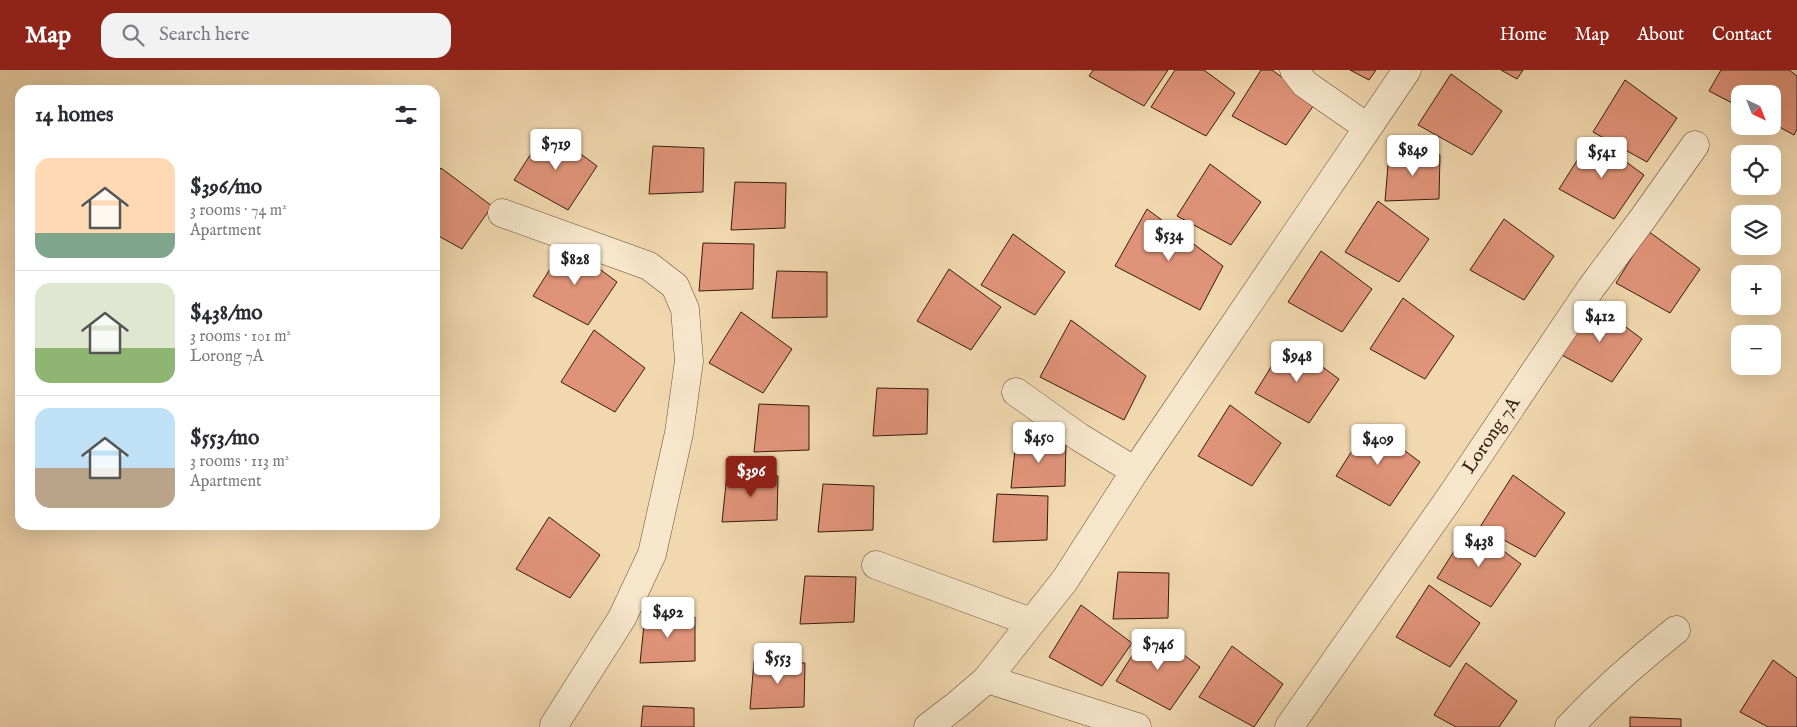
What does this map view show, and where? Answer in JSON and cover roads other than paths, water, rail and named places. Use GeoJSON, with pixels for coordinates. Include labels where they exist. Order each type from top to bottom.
{"type":"FeatureCollection","features":[{"type":"Feature","properties":{"kind":"street"},"geometry":{"type":"LineString","coordinates":[[1294,70],[1305,84],[1367,127]]}},
{"type":"Feature","properties":{"kind":"street"},"geometry":{"type":"LineString","coordinates":[[928,727],[987,678],[1065,580],[1135,471],[1407,70]]}},
{"type":"Feature","properties":{"kind":"street","name":"Lorong 7A"},"geometry":{"type":"LineString","coordinates":[[1289,727],[1445,504],[1591,288],[1644,217],[1694,144]]}},
{"type":"Feature","properties":{"kind":"street"},"geometry":{"type":"LineString","coordinates":[[502,213],[649,266],[675,286],[685,310],[688,370],[679,433],[652,554],[622,618],[554,727]]}},
{"type":"Feature","properties":{"kind":"street"},"geometry":{"type":"LineString","coordinates":[[1016,392],[1079,436],[1135,471]]}},
{"type":"Feature","properties":{"kind":"street"},"geometry":{"type":"LineString","coordinates":[[876,565],[1031,622]]}},
{"type":"Feature","properties":{"kind":"street"},"geometry":{"type":"LineString","coordinates":[[1568,727],[1634,663],[1676,630]]}},
{"type":"Feature","properties":{"kind":"street"},"geometry":{"type":"LineString","coordinates":[[987,678],[1137,727]]}}]}
